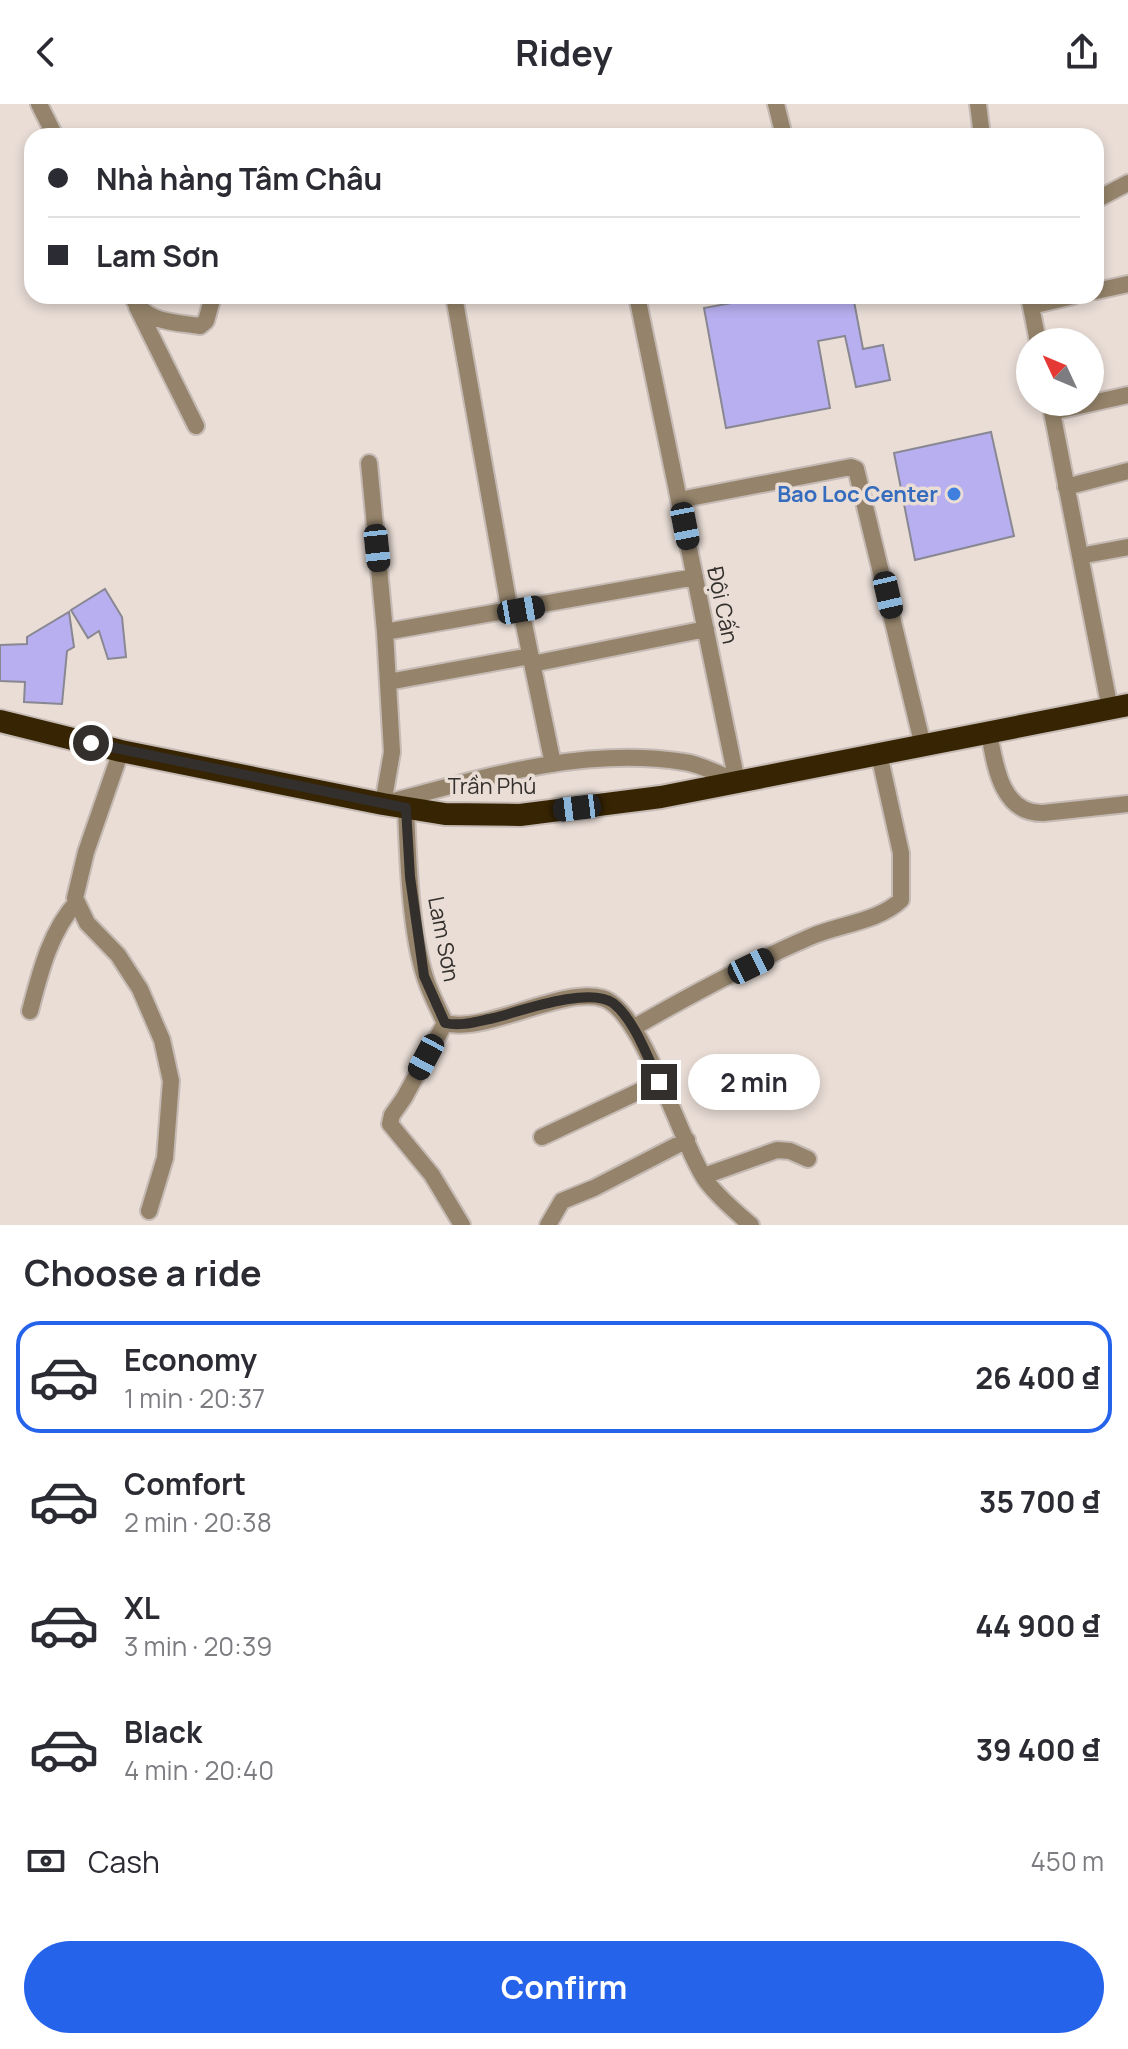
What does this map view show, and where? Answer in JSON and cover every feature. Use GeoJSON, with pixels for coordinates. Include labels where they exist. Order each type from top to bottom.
{"type":"FeatureCollection","features":[{"type":"Feature","properties":{"kind":"highway","name":"Trần Phú"},"geometry":{"type":"LineString","coordinates":[[0,721],[121,751],[383,804],[445,814],[520,815],[661,797],[1119,707]]}},
{"type":"Feature","properties":{"kind":"street"},"geometry":{"type":"LineString","coordinates":[[39,104],[51,128]]}},
{"type":"Feature","properties":{"kind":"street"},"geometry":{"type":"LineString","coordinates":[[776,104],[782,128]]}},
{"type":"Feature","properties":{"kind":"street"},"geometry":{"type":"LineString","coordinates":[[978,104],[981,128]]}},
{"type":"Feature","properties":{"kind":"street"},"geometry":{"type":"LineString","coordinates":[[1104,196],[1128,183]]}},
{"type":"Feature","properties":{"kind":"street"},"geometry":{"type":"LineString","coordinates":[[1104,289],[1128,284]]}},
{"type":"Feature","properties":{"kind":"street"},"geometry":{"type":"LineString","coordinates":[[135,304],[196,426]]}},
{"type":"Feature","properties":{"kind":"street"},"geometry":{"type":"LineString","coordinates":[[136,304],[145,315],[200,326],[206,321],[211,304]]}},
{"type":"Feature","properties":{"kind":"street"},"geometry":{"type":"LineString","coordinates":[[456,304],[515,611],[531,660],[553,764]]}},
{"type":"Feature","properties":{"kind":"street","name":"Đội Cấn"},"geometry":{"type":"LineString","coordinates":[[639,304],[737,782]]}},
{"type":"Feature","properties":{"kind":"street"},"geometry":{"type":"LineString","coordinates":[[1031,304],[1035,328]]}},
{"type":"Feature","properties":{"kind":"street"},"geometry":{"type":"LineString","coordinates":[[1104,399],[1128,395]]}},
{"type":"Feature","properties":{"kind":"street"},"geometry":{"type":"LineString","coordinates":[[1053,416],[1080,556],[1119,707]]}},
{"type":"Feature","properties":{"kind":"street"},"geometry":{"type":"LineString","coordinates":[[369,463],[385,632],[392,752],[383,804],[481,778],[553,764],[620,759],[687,762],[737,782]]}},
{"type":"Feature","properties":{"kind":"street"},"geometry":{"type":"LineString","coordinates":[[679,500],[851,467],[856,469],[923,746]]}},
{"type":"Feature","properties":{"kind":"street"},"geometry":{"type":"LineString","coordinates":[[1066,487],[1128,471]]}},
{"type":"Feature","properties":{"kind":"street"},"geometry":{"type":"LineString","coordinates":[[1080,556],[1128,547]]}},
{"type":"Feature","properties":{"kind":"street"},"geometry":{"type":"LineString","coordinates":[[385,632],[695,577]]}},
{"type":"Feature","properties":{"kind":"street"},"geometry":{"type":"LineString","coordinates":[[388,682],[706,629]]}},
{"type":"Feature","properties":{"kind":"street"},"geometry":{"type":"LineString","coordinates":[[989,733],[998,778],[1023,810],[1043,813],[1128,804]]}},
{"type":"Feature","properties":{"kind":"street"},"geometry":{"type":"LineString","coordinates":[[121,751],[86,852],[75,898],[87,923],[118,955],[140,989],[162,1040],[171,1081],[165,1158],[149,1211]]}},
{"type":"Feature","properties":{"kind":"street"},"geometry":{"type":"LineString","coordinates":[[633,1028],[811,936],[876,915],[901,900],[901,853],[879,754]]}},
{"type":"Feature","properties":{"kind":"street","name":"Lam Sơn"},"geometry":{"type":"LineString","coordinates":[[406,808],[413,909],[424,976],[445,1023]]}},
{"type":"Feature","properties":{"kind":"street"},"geometry":{"type":"LineString","coordinates":[[30,1011],[63,918],[77,902]]}},
{"type":"Feature","properties":{"kind":"street"},"geometry":{"type":"LineString","coordinates":[[462,1225],[432,1175],[390,1124],[392,1115],[445,1023],[472,1023],[573,998],[600,997],[614,1004],[633,1028],[704,1176],[723,1201],[751,1225]]}},
{"type":"Feature","properties":{"kind":"street"},"geometry":{"type":"LineString","coordinates":[[542,1137],[659,1082]]}},
{"type":"Feature","properties":{"kind":"street"},"geometry":{"type":"LineString","coordinates":[[548,1225],[562,1201],[687,1140]]}},
{"type":"Feature","properties":{"kind":"street"},"geometry":{"type":"LineString","coordinates":[[704,1176],[777,1150],[790,1151],[808,1159]]}},
{"type":"Feature","properties":{"kind":"building"},"geometry":{"type":"Polygon","coordinates":[[[726,304],[855,304],[863,349],[883,345],[890,380],[856,387],[845,336],[818,341],[830,408],[726,428],[704,308],[726,304]]]}},
{"type":"Feature","properties":{"kind":"building","name":"Bao Loc Center"},"geometry":{"type":"Polygon","coordinates":[[[991,432],[1014,536],[915,560],[894,453],[991,432]]]}},
{"type":"Feature","properties":{"kind":"building"},"geometry":{"type":"Polygon","coordinates":[[[105,589],[122,617],[126,657],[108,659],[99,631],[88,638],[71,610],[105,589]]]}},
{"type":"Feature","properties":{"kind":"building"},"geometry":{"type":"Polygon","coordinates":[[[69,612],[74,647],[67,651],[62,704],[24,702],[25,682],[0,681],[0,645],[27,644],[27,637],[69,612]]]}},
{"type":"Feature","properties":{"kind":"place","name":"Bao Loc Center"},"geometry":{"type":"Point","coordinates":[954,494]}},
{"type":"Feature","properties":{"kind":"route"},"geometry":{"type":"LineString","coordinates":[[91,743],[406,808],[410,877],[424,976],[445,1023],[472,1023],[573,998],[600,997],[614,1004],[635,1031],[659,1082]]}}]}
